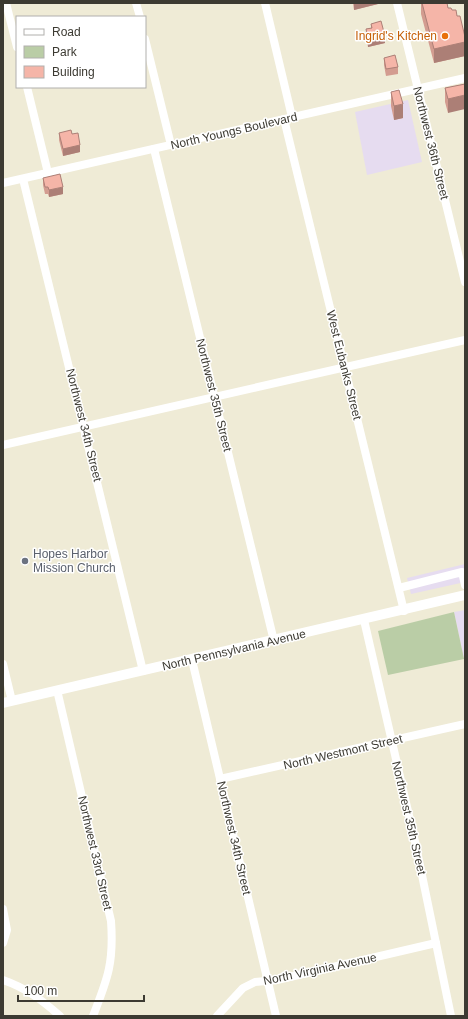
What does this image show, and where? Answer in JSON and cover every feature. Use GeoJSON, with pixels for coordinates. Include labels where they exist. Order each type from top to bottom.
{"type":"FeatureCollection","features":[{"type":"Feature","properties":{"kind":"main road","name":"North Pennsylvania Avenue"},"geometry":{"type":"LineString","coordinates":[[7,702],[404,611],[465,595]]}},
{"type":"Feature","properties":{"kind":"street"},"geometry":{"type":"LineString","coordinates":[[6,3],[16,43]]}},
{"type":"Feature","properties":{"kind":"street"},"geometry":{"type":"LineString","coordinates":[[136,3],[140,16]]}},
{"type":"Feature","properties":{"kind":"street","name":"West Eubanks Street"},"geometry":{"type":"LineString","coordinates":[[265,3],[288,118],[344,367],[404,611]]}},
{"type":"Feature","properties":{"kind":"street","name":"Northwest 36th Street"},"geometry":{"type":"LineString","coordinates":[[397,3],[465,282]]}},
{"type":"Feature","properties":{"kind":"street"},"geometry":{"type":"LineString","coordinates":[[146,43],[171,145]]}},
{"type":"Feature","properties":{"kind":"street","name":"North Youngs Boulevard"},"geometry":{"type":"LineString","coordinates":[[3,183],[465,78]]}},
{"type":"Feature","properties":{"kind":"street"},"geometry":{"type":"LineString","coordinates":[[27,88],[48,173]]}},
{"type":"Feature","properties":{"kind":"street","name":"Northwest 35th Street"},"geometry":{"type":"LineString","coordinates":[[154,149],[274,641]]}},
{"type":"Feature","properties":{"kind":"street","name":"Northwest 34th Street"},"geometry":{"type":"LineString","coordinates":[[23,178],[143,671]]}},
{"type":"Feature","properties":{"kind":"street"},"geometry":{"type":"LineString","coordinates":[[3,445],[465,340]]}},
{"type":"Feature","properties":{"kind":"street"},"geometry":{"type":"LineString","coordinates":[[399,588],[462,572],[465,580]]}},
{"type":"Feature","properties":{"kind":"street","name":"Northwest 35th Street"},"geometry":{"type":"LineString","coordinates":[[364,620],[392,740],[451,1016]]}},
{"type":"Feature","properties":{"kind":"street","name":"Northwest 34th Street"},"geometry":{"type":"LineString","coordinates":[[192,660],[276,1016]]}},
{"type":"Feature","properties":{"kind":"street"},"geometry":{"type":"LineString","coordinates":[[3,664],[7,702]]}},
{"type":"Feature","properties":{"kind":"street","name":"Northwest 33rd Street"},"geometry":{"type":"LineString","coordinates":[[57,690],[111,921],[111,964],[93,1016]]}},
{"type":"Feature","properties":{"kind":"street","name":"North Westmont Street"},"geometry":{"type":"LineString","coordinates":[[220,779],[465,724]]}},
{"type":"Feature","properties":{"kind":"street"},"geometry":{"type":"LineString","coordinates":[[3,909],[7,930],[3,943]]}},
{"type":"Feature","properties":{"kind":"street","name":"North Virginia Avenue"},"geometry":{"type":"LineString","coordinates":[[217,1016],[243,988],[255,982],[268,981],[436,943]]}},
{"type":"Feature","properties":{"kind":"street"},"geometry":{"type":"LineString","coordinates":[[3,980],[16,984],[38,997],[60,1016]]}},
{"type":"Feature","properties":{"kind":"shaded area"},"geometry":{"type":"Polygon","coordinates":[[[408,100],[422,162],[367,175],[355,112],[408,100]]]}},
{"type":"Feature","properties":{"kind":"shaded area"},"geometry":{"type":"Polygon","coordinates":[[[465,564],[465,582],[411,594],[407,578],[465,564]]]}},
{"type":"Feature","properties":{"kind":"shaded area"},"geometry":{"type":"Polygon","coordinates":[[[465,610],[465,659],[464,659],[454,612],[465,610]]]}},
{"type":"Feature","properties":{"kind":"green space"},"geometry":{"type":"Polygon","coordinates":[[[454,612],[464,659],[388,675],[378,631],[454,612]]]}},
{"type":"Feature","properties":{"kind":"building","name":"Ingrid's Kitchen"},"geometry":{"type":"Polygon","coordinates":[[[422,3],[447,3],[448,8],[456,10],[457,16],[460,16],[465,42],[434,49],[422,3]]]}},
{"type":"Feature","properties":{"kind":"building"},"geometry":{"type":"Polygon","coordinates":[[[381,21],[385,36],[368,40],[366,29],[372,28],[371,24],[381,21]]]}},
{"type":"Feature","properties":{"kind":"building"},"geometry":{"type":"Polygon","coordinates":[[[395,55],[398,67],[386,69],[384,58],[395,55]]]}},
{"type":"Feature","properties":{"kind":"building"},"geometry":{"type":"Polygon","coordinates":[[[465,84],[465,95],[448,99],[445,88],[465,84]]]}},
{"type":"Feature","properties":{"kind":"building"},"geometry":{"type":"Polygon","coordinates":[[[399,90],[403,104],[394,106],[391,92],[399,90]]]}},
{"type":"Feature","properties":{"kind":"building"},"geometry":{"type":"Polygon","coordinates":[[[71,130],[72,134],[78,133],[80,145],[63,149],[59,133],[71,130]]]}},
{"type":"Feature","properties":{"kind":"building"},"geometry":{"type":"Polygon","coordinates":[[[60,174],[63,187],[49,190],[48,187],[45,187],[43,178],[60,174]]]}},
{"type":"Feature","properties":{"kind":"place","name":"Ingrid's Kitchen"},"geometry":{"type":"Point","coordinates":[445,36]}},
{"type":"Feature","properties":{"kind":"place","name":"Hopes Harbor Mission Church"},"geometry":{"type":"Point","coordinates":[25,561]}}]}
